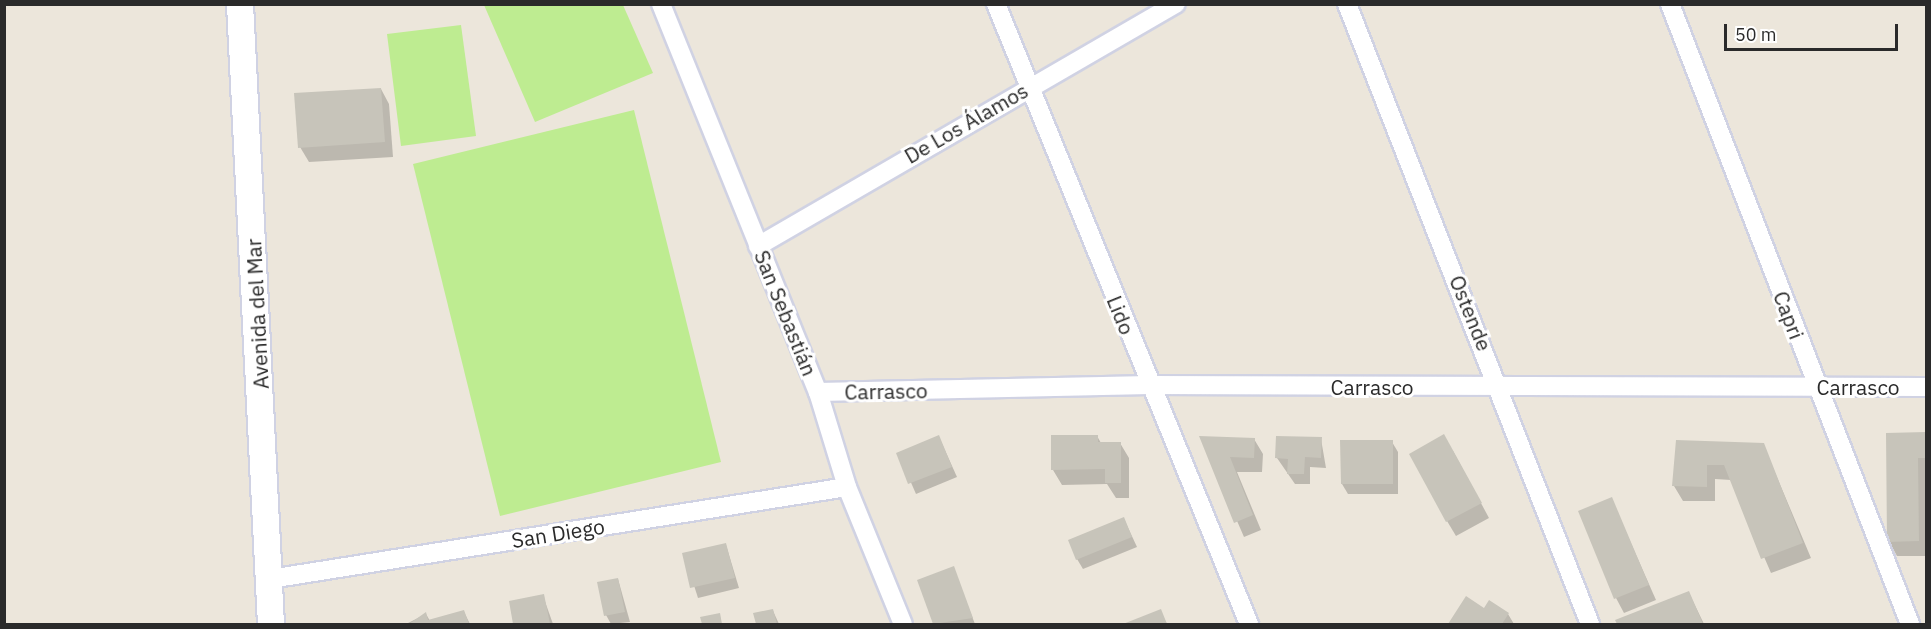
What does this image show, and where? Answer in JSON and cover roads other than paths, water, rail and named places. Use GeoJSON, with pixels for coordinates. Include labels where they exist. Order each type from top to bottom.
{"type":"FeatureCollection","features":[{"type":"Feature","properties":{"kind":"street","name":"Avenida del Mar"},"geometry":{"type":"LineString","coordinates":[[240,4],[271,624]]}},
{"type":"Feature","properties":{"kind":"street","name":"San Sebastián"},"geometry":{"type":"LineString","coordinates":[[661,4],[818,392],[847,487],[903,624]]}},
{"type":"Feature","properties":{"kind":"street","name":"Lido"},"geometry":{"type":"LineString","coordinates":[[996,4],[1248,624]]}},
{"type":"Feature","properties":{"kind":"street","name":"De Los Álamos"},"geometry":{"type":"LineString","coordinates":[[758,246],[1029,86],[1176,4]]}},
{"type":"Feature","properties":{"kind":"street","name":"Ostende"},"geometry":{"type":"LineString","coordinates":[[1347,4],[1502,388],[1590,624]]}},
{"type":"Feature","properties":{"kind":"street","name":"Capri"},"geometry":{"type":"LineString","coordinates":[[1670,4],[1910,624]]}},
{"type":"Feature","properties":{"kind":"street","name":"Carrasco"},"geometry":{"type":"LineString","coordinates":[[818,392],[1150,385],[1502,388],[1926,387]]}},
{"type":"Feature","properties":{"kind":"street","name":"San Diego"},"geometry":{"type":"LineString","coordinates":[[270,579],[847,487]]}}]}
